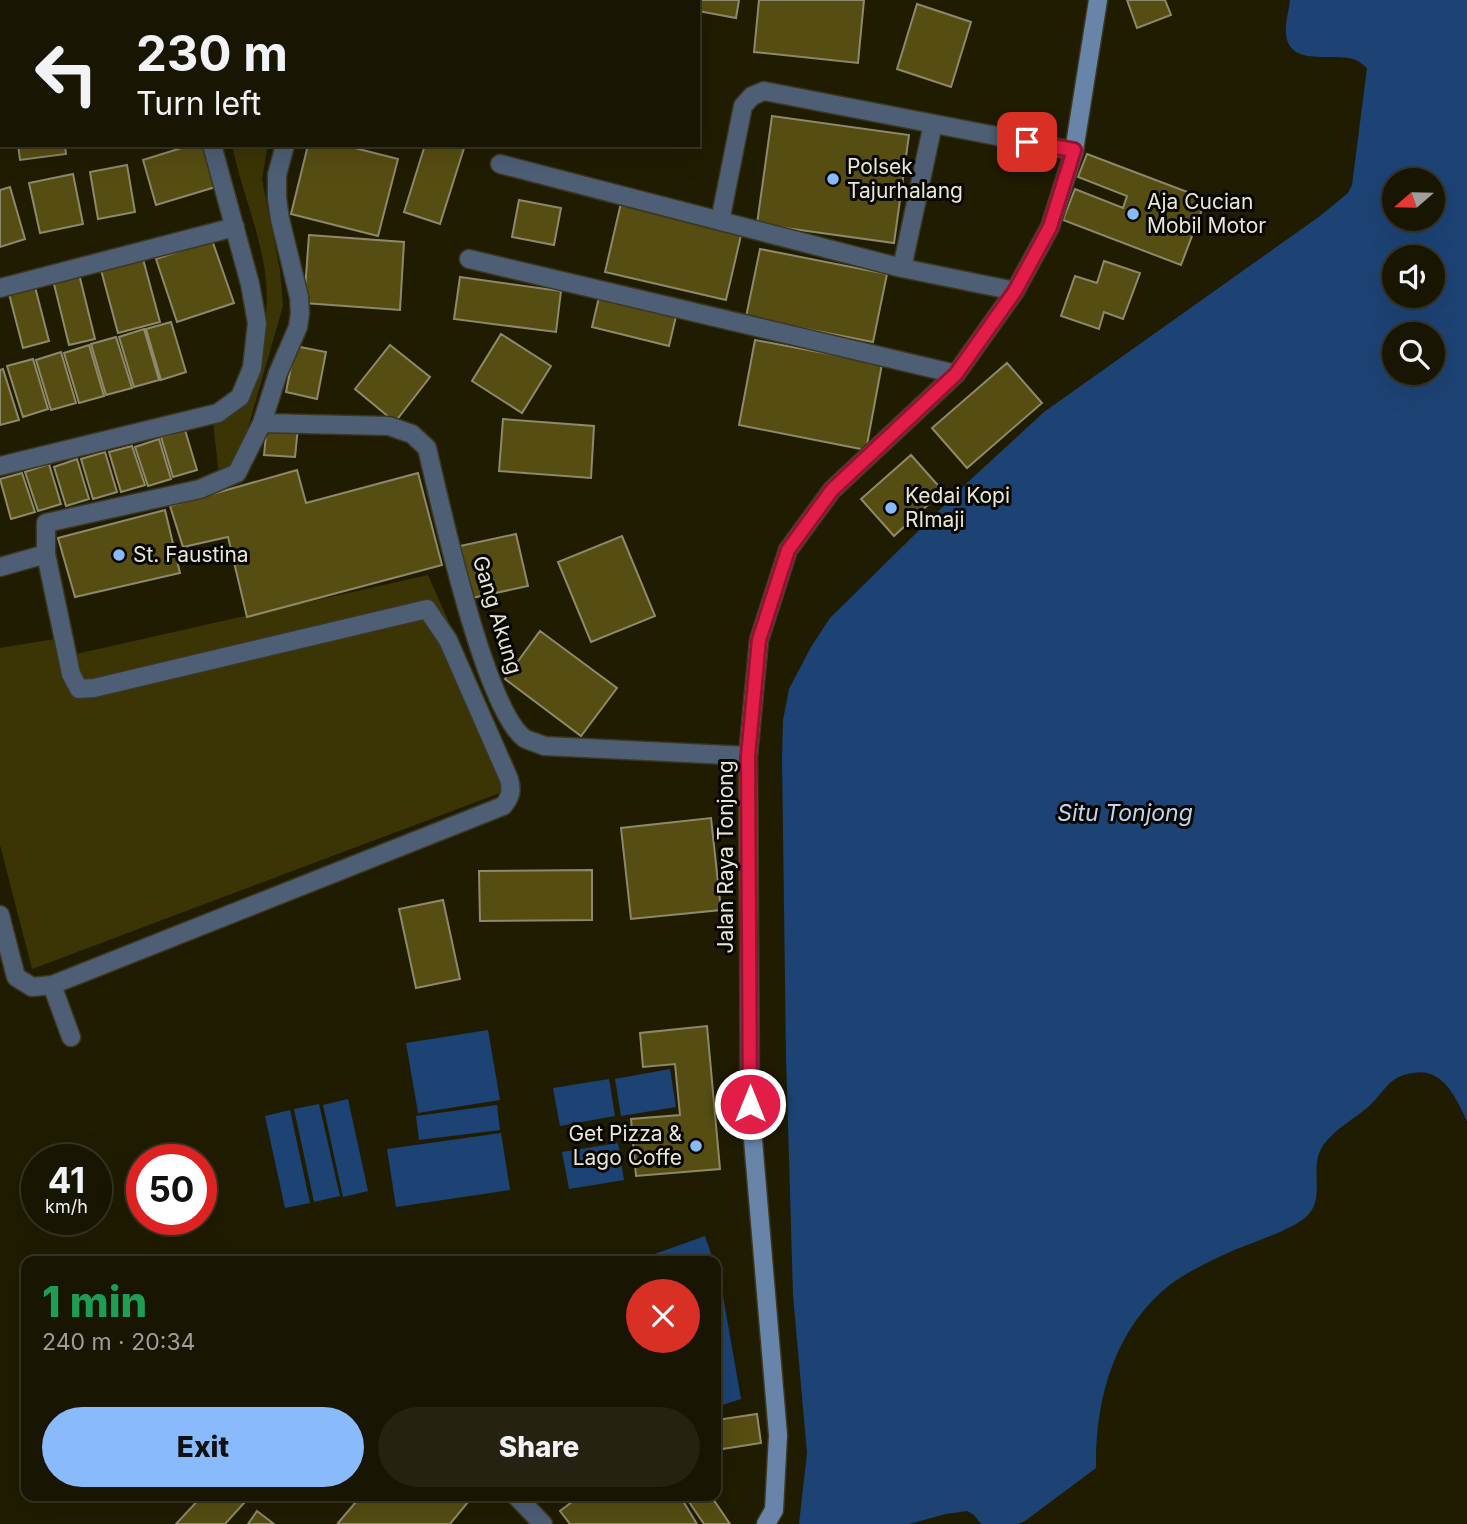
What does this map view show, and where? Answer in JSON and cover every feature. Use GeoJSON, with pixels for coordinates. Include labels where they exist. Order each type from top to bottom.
{"type":"FeatureCollection","features":[{"type":"Feature","properties":{"kind":"main road","name":"Jalan Raya Tonjong"},"geometry":{"type":"LineString","coordinates":[[766,1524],[774,1510],[778,1435],[750,1104],[748,756],[759,640],[788,550],[832,490],[956,374],[1015,291],[1050,227],[1074,150],[1098,0]]}},
{"type":"Feature","properties":{"kind":"street"},"geometry":{"type":"LineString","coordinates":[[720,221],[743,106],[752,96],[764,91],[1074,150]]}},
{"type":"Feature","properties":{"kind":"street"},"geometry":{"type":"LineString","coordinates":[[902,268],[933,124]]}},
{"type":"Feature","properties":{"kind":"street"},"geometry":{"type":"LineString","coordinates":[[0,466],[218,413],[240,397],[253,368],[257,323],[250,284],[213,147]]}},
{"type":"Feature","properties":{"kind":"street"},"geometry":{"type":"LineString","coordinates":[[0,915],[16,977],[32,987],[52,985],[503,806],[509,798],[509,779],[448,640],[427,609],[93,688],[79,689],[71,674],[46,554],[46,523],[200,489],[230,478],[237,473],[261,423],[278,373],[298,327],[300,313],[299,297],[277,198],[277,175],[284,147]]}},
{"type":"Feature","properties":{"kind":"street"},"geometry":{"type":"LineString","coordinates":[[500,164],[902,268],[1015,291]]}},
{"type":"Feature","properties":{"kind":"street"},"geometry":{"type":"LineString","coordinates":[[0,288],[235,227]]}},
{"type":"Feature","properties":{"kind":"street"},"geometry":{"type":"LineString","coordinates":[[469,259],[956,374]]}},
{"type":"Feature","properties":{"kind":"street","name":"Gang Akung"},"geometry":{"type":"LineString","coordinates":[[261,423],[389,426],[412,433],[427,448],[477,642],[498,696],[510,719],[524,737],[544,746],[748,756]]}},
{"type":"Feature","properties":{"kind":"street"},"geometry":{"type":"LineString","coordinates":[[0,566],[46,554]]}},
{"type":"Feature","properties":{"kind":"street"},"geometry":{"type":"LineString","coordinates":[[52,985],[71,1037]]}},
{"type":"Feature","properties":{"kind":"street"},"geometry":{"type":"LineString","coordinates":[[521,1501],[543,1524]]}},
{"type":"Feature","properties":{"kind":"shaded area"},"geometry":{"type":"Polygon","coordinates":[[[232,147],[268,147],[262,179],[280,270],[283,306],[239,459],[219,476],[213,422],[230,415],[256,352],[266,313],[267,292],[261,250],[232,147]]]}},
{"type":"Feature","properties":{"kind":"shaded area"},"geometry":{"type":"Polygon","coordinates":[[[428,575],[521,785],[32,969],[0,845],[0,648],[67,637],[76,654],[428,575]]]}},
{"type":"Feature","properties":{"kind":"water","name":"Situ Tonjong"},"geometry":{"type":"Polygon","coordinates":[[[1290,0],[1467,0],[1467,1121],[1447,1086],[1440,1079],[1423,1072],[1400,1076],[1368,1107],[1336,1131],[1318,1157],[1316,1200],[1308,1215],[1283,1230],[1232,1251],[1185,1275],[1151,1302],[1135,1322],[1122,1344],[1104,1392],[1099,1417],[1096,1468],[1025,1521],[1018,1524],[981,1524],[967,1511],[909,1524],[799,1524],[807,1453],[793,1295],[786,1056],[782,758],[783,720],[789,689],[830,618],[969,481],[1044,412],[1320,216],[1348,193],[1352,185],[1367,68],[1353,59],[1313,57],[1295,51],[1286,34],[1290,0]]]}},
{"type":"Feature","properties":{"kind":"water"},"geometry":{"type":"Polygon","coordinates":[[[488,1030],[500,1100],[418,1113],[406,1043],[488,1030]]]}},
{"type":"Feature","properties":{"kind":"water"},"geometry":{"type":"Polygon","coordinates":[[[670,1069],[676,1107],[621,1116],[615,1079],[670,1069]]]}},
{"type":"Feature","properties":{"kind":"water"},"geometry":{"type":"Polygon","coordinates":[[[609,1079],[615,1116],[560,1126],[553,1088],[609,1079]]]}},
{"type":"Feature","properties":{"kind":"water"},"geometry":{"type":"Polygon","coordinates":[[[348,1099],[368,1191],[343,1197],[323,1105],[348,1099]]]}},
{"type":"Feature","properties":{"kind":"water"},"geometry":{"type":"Polygon","coordinates":[[[319,1104],[340,1196],[314,1202],[294,1109],[319,1104]]]}},
{"type":"Feature","properties":{"kind":"water"},"geometry":{"type":"Polygon","coordinates":[[[497,1105],[500,1130],[419,1140],[416,1116],[497,1105]]]}},
{"type":"Feature","properties":{"kind":"water"},"geometry":{"type":"Polygon","coordinates":[[[290,1110],[310,1203],[285,1208],[265,1116],[290,1110]]]}},
{"type":"Feature","properties":{"kind":"water"},"geometry":{"type":"Polygon","coordinates":[[[501,1133],[510,1190],[396,1207],[387,1149],[501,1133]]]}},
{"type":"Feature","properties":{"kind":"water"},"geometry":{"type":"Polygon","coordinates":[[[618,1143],[624,1180],[569,1189],[562,1152],[618,1143]]]}},
{"type":"Feature","properties":{"kind":"water"},"geometry":{"type":"Polygon","coordinates":[[[705,1236],[712,1256],[649,1256],[705,1236]]]}},
{"type":"Feature","properties":{"kind":"water"},"geometry":{"type":"Polygon","coordinates":[[[723,1296],[741,1399],[721,1405],[723,1296]]]}},
{"type":"Feature","properties":{"kind":"building"},"geometry":{"type":"Polygon","coordinates":[[[700,0],[739,0],[736,18],[700,11],[700,0]]]}},
{"type":"Feature","properties":{"kind":"building"},"geometry":{"type":"Polygon","coordinates":[[[759,0],[864,0],[858,63],[754,52],[759,0]]]}},
{"type":"Feature","properties":{"kind":"building"},"geometry":{"type":"Polygon","coordinates":[[[1127,0],[1165,0],[1171,15],[1137,28],[1127,0]]]}},
{"type":"Feature","properties":{"kind":"building"},"geometry":{"type":"Polygon","coordinates":[[[917,4],[971,22],[951,87],[897,69],[917,4]]]}},
{"type":"Feature","properties":{"kind":"building","name":"Polsek Tajurhalang"},"geometry":{"type":"Polygon","coordinates":[[[772,116],[909,135],[894,243],[757,224],[772,116]]]}},
{"type":"Feature","properties":{"kind":"building"},"geometry":{"type":"Polygon","coordinates":[[[18,147],[65,147],[66,154],[20,160],[18,147]]]}},
{"type":"Feature","properties":{"kind":"building"},"geometry":{"type":"Polygon","coordinates":[[[185,147],[211,147],[222,185],[156,205],[143,160],[185,147]]]}},
{"type":"Feature","properties":{"kind":"building"},"geometry":{"type":"Polygon","coordinates":[[[308,147],[351,147],[398,159],[378,236],[291,214],[308,147]]]}},
{"type":"Feature","properties":{"kind":"building"},"geometry":{"type":"Polygon","coordinates":[[[424,147],[464,147],[440,224],[404,212],[424,147]]]}},
{"type":"Feature","properties":{"kind":"building","name":"Aja Cucian Mobil Motor"},"geometry":{"type":"Polygon","coordinates":[[[1087,154],[1206,199],[1181,265],[1063,220],[1075,189],[1123,208],[1127,196],[1078,177],[1087,154]]]}},
{"type":"Feature","properties":{"kind":"building"},"geometry":{"type":"Polygon","coordinates":[[[127,165],[135,212],[98,219],[90,172],[127,165]]]}},
{"type":"Feature","properties":{"kind":"building"},"geometry":{"type":"Polygon","coordinates":[[[73,174],[83,224],[40,233],[29,183],[73,174]]]}},
{"type":"Feature","properties":{"kind":"building"},"geometry":{"type":"Polygon","coordinates":[[[10,187],[25,239],[0,247],[0,190],[10,187]]]}},
{"type":"Feature","properties":{"kind":"building"},"geometry":{"type":"Polygon","coordinates":[[[519,200],[561,208],[554,245],[512,237],[519,200]]]}},
{"type":"Feature","properties":{"kind":"building"},"geometry":{"type":"Polygon","coordinates":[[[621,203],[742,231],[726,300],[605,272],[621,203]]]}},
{"type":"Feature","properties":{"kind":"building"},"geometry":{"type":"Polygon","coordinates":[[[309,235],[404,242],[400,310],[304,303],[309,235]]]}},
{"type":"Feature","properties":{"kind":"building"},"geometry":{"type":"Polygon","coordinates":[[[212,240],[234,303],[177,322],[156,259],[212,240]]]}},
{"type":"Feature","properties":{"kind":"building"},"geometry":{"type":"Polygon","coordinates":[[[760,249],[887,274],[873,342],[746,317],[760,249]]]}},
{"type":"Feature","properties":{"kind":"building"},"geometry":{"type":"Polygon","coordinates":[[[143,259],[160,322],[118,333],[101,270],[143,259]]]}},
{"type":"Feature","properties":{"kind":"building"},"geometry":{"type":"Polygon","coordinates":[[[1104,261],[1140,273],[1123,319],[1104,312],[1099,329],[1061,316],[1075,276],[1097,283],[1104,261]]]}},
{"type":"Feature","properties":{"kind":"building"},"geometry":{"type":"Polygon","coordinates":[[[79,274],[95,339],[69,345],[53,280],[79,274]]]}},
{"type":"Feature","properties":{"kind":"building"},"geometry":{"type":"Polygon","coordinates":[[[460,277],[561,291],[556,332],[454,319],[460,277]]]}},
{"type":"Feature","properties":{"kind":"building"},"geometry":{"type":"Polygon","coordinates":[[[34,283],[49,341],[23,348],[8,290],[34,283]]]}},
{"type":"Feature","properties":{"kind":"building"},"geometry":{"type":"Polygon","coordinates":[[[600,293],[677,312],[669,346],[592,327],[600,293]]]}},
{"type":"Feature","properties":{"kind":"building"},"geometry":{"type":"Polygon","coordinates":[[[171,322],[186,372],[161,380],[146,329],[171,322]]]}},
{"type":"Feature","properties":{"kind":"building"},"geometry":{"type":"Polygon","coordinates":[[[144,329],[159,380],[134,387],[119,337],[144,329]]]}},
{"type":"Feature","properties":{"kind":"building"},"geometry":{"type":"Polygon","coordinates":[[[501,334],[551,366],[522,413],[472,381],[501,334]]]}},
{"type":"Feature","properties":{"kind":"building"},"geometry":{"type":"Polygon","coordinates":[[[116,337],[132,388],[106,395],[91,344],[116,337]]]}},
{"type":"Feature","properties":{"kind":"building"},"geometry":{"type":"Polygon","coordinates":[[[755,340],[882,364],[866,450],[739,425],[755,340]]]}},
{"type":"Feature","properties":{"kind":"building"},"geometry":{"type":"Polygon","coordinates":[[[89,345],[104,396],[79,403],[64,353],[89,345]]]}},
{"type":"Feature","properties":{"kind":"building"},"geometry":{"type":"Polygon","coordinates":[[[390,345],[430,377],[395,422],[355,389],[390,345]]]}},
{"type":"Feature","properties":{"kind":"building"},"geometry":{"type":"Polygon","coordinates":[[[295,346],[326,352],[317,399],[286,392],[295,346]]]}},
{"type":"Feature","properties":{"kind":"building"},"geometry":{"type":"Polygon","coordinates":[[[61,352],[76,403],[51,410],[36,360],[61,352]]]}},
{"type":"Feature","properties":{"kind":"building"},"geometry":{"type":"Polygon","coordinates":[[[33,359],[48,409],[23,417],[7,366],[33,359]]]}},
{"type":"Feature","properties":{"kind":"building"},"geometry":{"type":"Polygon","coordinates":[[[1007,363],[1042,403],[967,468],[932,428],[1007,363]]]}},
{"type":"Feature","properties":{"kind":"building"},"geometry":{"type":"Polygon","coordinates":[[[3,369],[19,420],[0,425],[0,370],[3,369]]]}},
{"type":"Feature","properties":{"kind":"building"},"geometry":{"type":"Polygon","coordinates":[[[503,419],[594,426],[591,478],[499,471],[503,419]]]}},
{"type":"Feature","properties":{"kind":"building"},"geometry":{"type":"Polygon","coordinates":[[[267,425],[298,427],[295,457],[264,455],[267,425]]]}},
{"type":"Feature","properties":{"kind":"building"},"geometry":{"type":"Polygon","coordinates":[[[185,430],[197,470],[173,477],[161,437],[185,430]]]}},
{"type":"Feature","properties":{"kind":"building"},"geometry":{"type":"Polygon","coordinates":[[[159,439],[171,479],[148,486],[135,447],[159,439]]]}},
{"type":"Feature","properties":{"kind":"building"},"geometry":{"type":"Polygon","coordinates":[[[132,446],[145,485],[121,492],[109,452],[132,446]]]}},
{"type":"Feature","properties":{"kind":"building"},"geometry":{"type":"Polygon","coordinates":[[[105,452],[117,492],[93,499],[81,459],[105,452]]]}},
{"type":"Feature","properties":{"kind":"building"},"geometry":{"type":"Polygon","coordinates":[[[911,455],[943,491],[894,536],[861,499],[911,455]]]}},
{"type":"Feature","properties":{"kind":"building"},"geometry":{"type":"Polygon","coordinates":[[[77,459],[89,499],[66,506],[54,467],[77,459]]]}},
{"type":"Feature","properties":{"kind":"building"},"geometry":{"type":"Polygon","coordinates":[[[49,464],[61,504],[38,511],[25,472],[49,464]]]}},
{"type":"Feature","properties":{"kind":"building"},"geometry":{"type":"Polygon","coordinates":[[[297,470],[306,503],[418,473],[442,565],[247,617],[228,537],[183,547],[170,506],[297,470]]]}},
{"type":"Feature","properties":{"kind":"building"},"geometry":{"type":"Polygon","coordinates":[[[22,473],[35,512],[11,519],[0,479],[22,473]]]}},
{"type":"Feature","properties":{"kind":"building","name":"St. Faustina"},"geometry":{"type":"Polygon","coordinates":[[[165,510],[180,573],[75,597],[58,538],[165,510]]]}},
{"type":"Feature","properties":{"kind":"building"},"geometry":{"type":"Polygon","coordinates":[[[516,534],[528,586],[472,598],[460,546],[516,534]]]}},
{"type":"Feature","properties":{"kind":"building"},"geometry":{"type":"Polygon","coordinates":[[[622,536],[655,616],[591,642],[558,562],[622,536]]]}},
{"type":"Feature","properties":{"kind":"building"},"geometry":{"type":"Polygon","coordinates":[[[540,631],[617,688],[581,736],[505,679],[540,631]]]}},
{"type":"Feature","properties":{"kind":"building"},"geometry":{"type":"Polygon","coordinates":[[[711,818],[721,910],[631,919],[621,828],[711,818]]]}},
{"type":"Feature","properties":{"kind":"building"},"geometry":{"type":"Polygon","coordinates":[[[592,870],[592,920],[480,921],[479,871],[592,870]]]}},
{"type":"Feature","properties":{"kind":"building"},"geometry":{"type":"Polygon","coordinates":[[[443,900],[460,979],[416,988],[399,909],[443,900]]]}},
{"type":"Feature","properties":{"kind":"building"},"geometry":{"type":"Polygon","coordinates":[[[707,1026],[720,1169],[636,1176],[631,1119],[680,1115],[675,1064],[643,1067],[640,1033],[707,1026]]]}},
{"type":"Feature","properties":{"kind":"building"},"geometry":{"type":"Polygon","coordinates":[[[757,1414],[761,1443],[721,1449],[721,1419],[757,1414]]]}},
{"type":"Feature","properties":{"kind":"building"},"geometry":{"type":"Polygon","coordinates":[[[197,1501],[244,1503],[225,1524],[176,1524],[197,1501]]]}},
{"type":"Feature","properties":{"kind":"building"},"geometry":{"type":"Polygon","coordinates":[[[357,1501],[469,1501],[450,1524],[338,1523],[357,1501]]]}},
{"type":"Feature","properties":{"kind":"building"},"geometry":{"type":"Polygon","coordinates":[[[573,1501],[683,1501],[697,1524],[570,1524],[560,1511],[573,1501]]]}},
{"type":"Feature","properties":{"kind":"building"},"geometry":{"type":"Polygon","coordinates":[[[688,1501],[714,1501],[730,1524],[704,1524],[688,1501]]]}},
{"type":"Feature","properties":{"kind":"building"},"geometry":{"type":"Polygon","coordinates":[[[257,1511],[274,1524],[248,1524],[257,1511]]]}},
{"type":"Feature","properties":{"kind":"place","name":"Polsek Tajurhalang"},"geometry":{"type":"Point","coordinates":[833,179]}},
{"type":"Feature","properties":{"kind":"place","name":"Aja Cucian Mobil Motor"},"geometry":{"type":"Point","coordinates":[1133,214]}},
{"type":"Feature","properties":{"kind":"place","name":"Kedai Kopi RImaji"},"geometry":{"type":"Point","coordinates":[891,508]}},
{"type":"Feature","properties":{"kind":"place","name":"St. Faustina"},"geometry":{"type":"Point","coordinates":[119,555]}},
{"type":"Feature","properties":{"kind":"place","name":"Get Pizza & Lago Coffe"},"geometry":{"type":"Point","coordinates":[696,1146]}},
{"type":"Feature","properties":{"kind":"route"},"geometry":{"type":"LineString","coordinates":[[750,1104],[748,756],[759,640],[788,550],[832,490],[956,374],[1015,291],[1050,227],[1074,150],[1027,142]]}}]}
